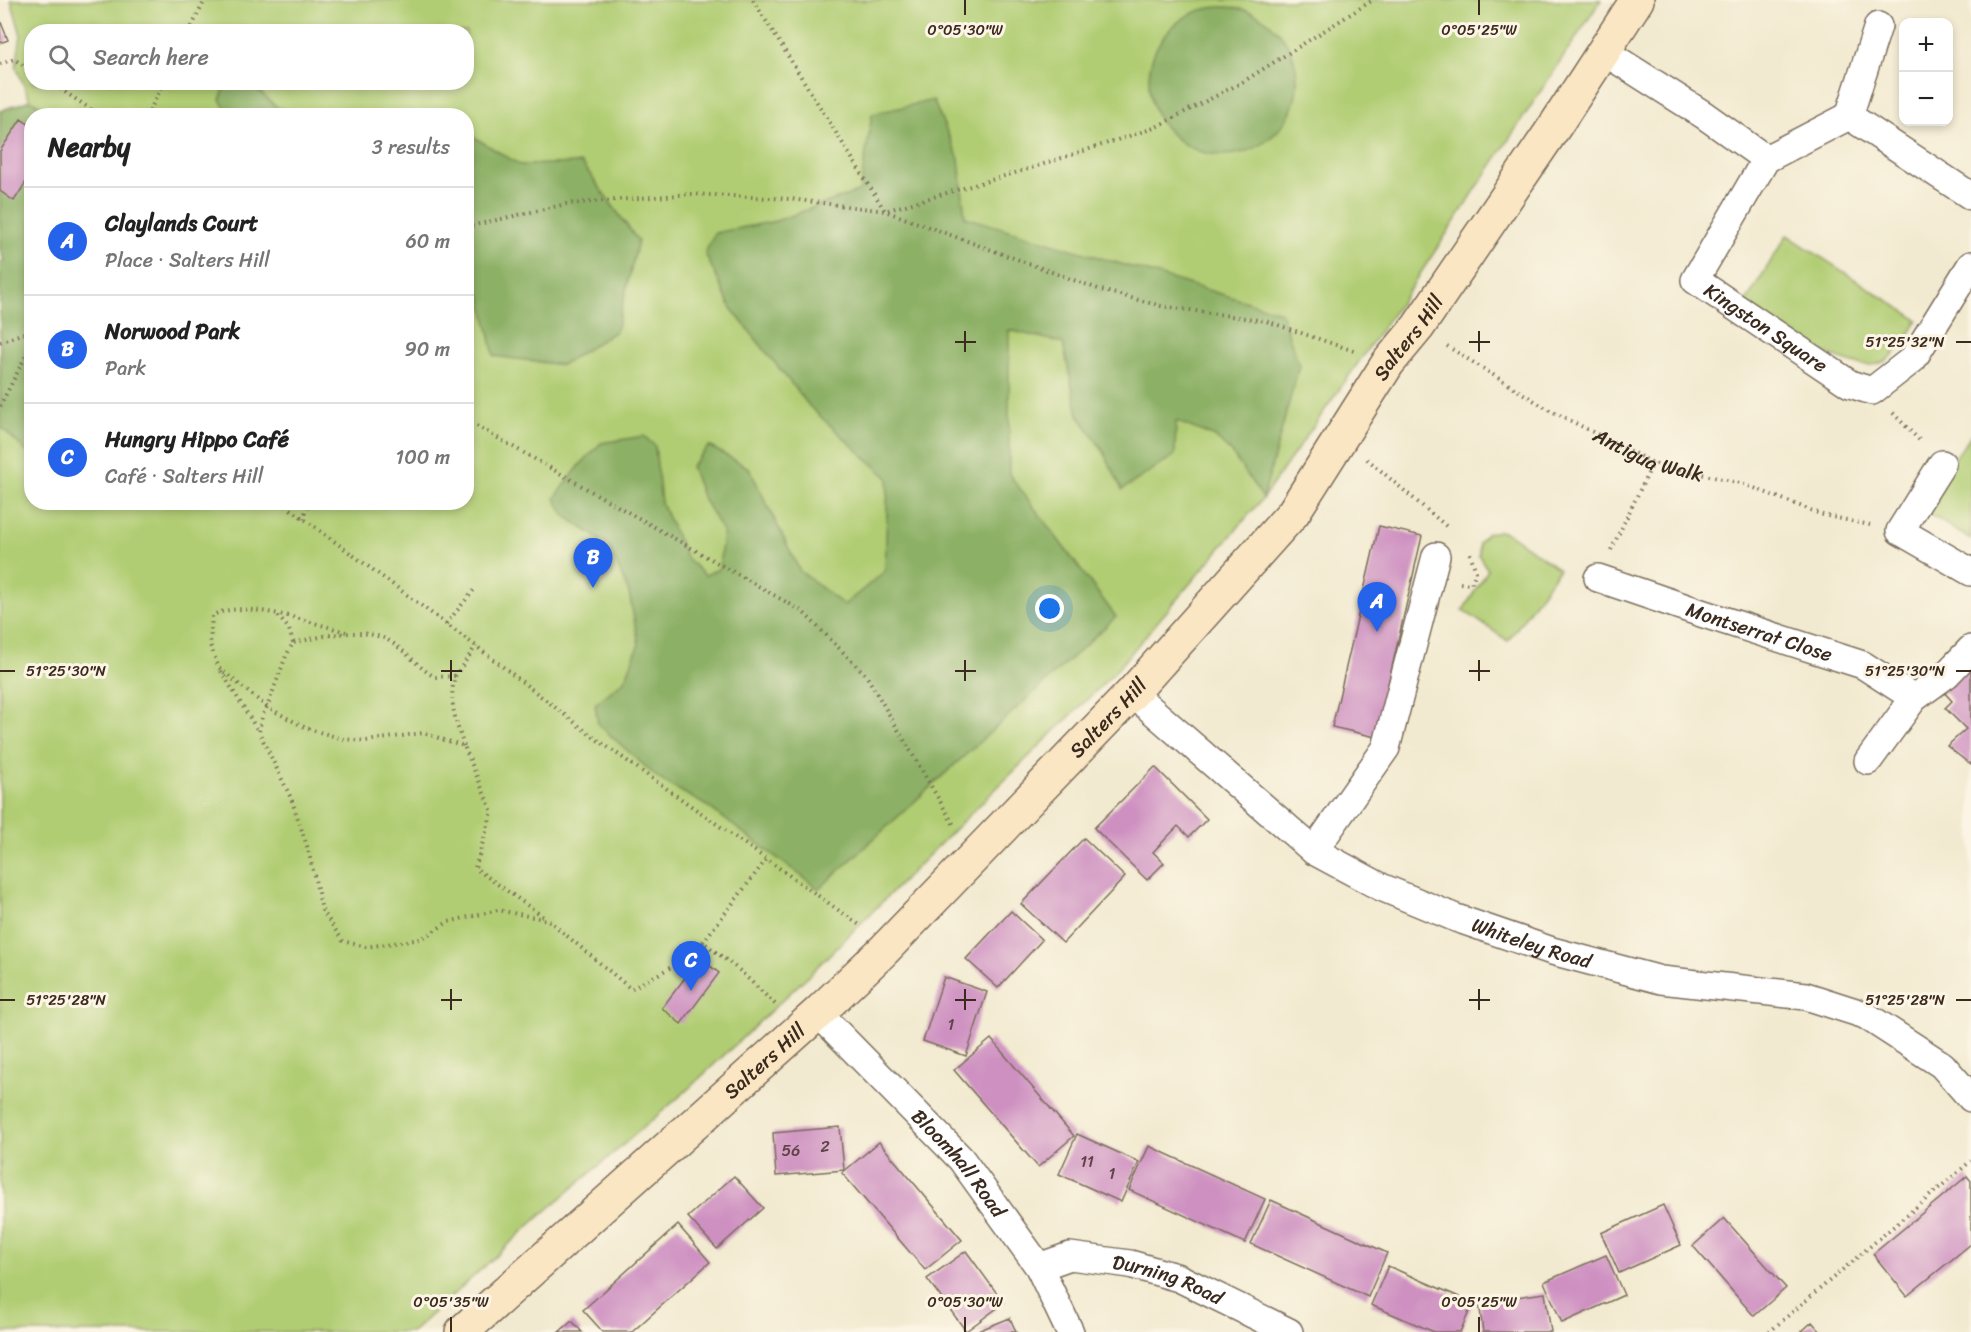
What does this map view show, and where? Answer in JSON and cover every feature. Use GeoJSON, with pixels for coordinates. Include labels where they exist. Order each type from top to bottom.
{"type":"FeatureCollection","features":[{"type":"Feature","properties":{"kind":"street","name":"Salters Hill"},"geometry":{"type":"LineString","coordinates":[[462,1332],[809,1021],[883,951],[1132,693],[1293,513],[1388,363],[1418,327],[1637,0]]}},
{"type":"Feature","properties":{"kind":"street"},"geometry":{"type":"LineString","coordinates":[[1603,51],[1704,115],[1766,159],[1849,116],[1878,27]]}},
{"type":"Feature","properties":{"kind":"street"},"geometry":{"type":"LineString","coordinates":[[1849,116],[1971,196]]}},
{"type":"Feature","properties":{"kind":"street","name":"Kingston Square"},"geometry":{"type":"LineString","coordinates":[[1766,159],[1695,280],[1850,384],[1872,391]]}},
{"type":"Feature","properties":{"kind":"street"},"geometry":{"type":"LineString","coordinates":[[1872,391],[1913,359],[1971,265]]}},
{"type":"Feature","properties":{"kind":"street"},"geometry":{"type":"LineString","coordinates":[[1942,464],[1900,531],[1971,572]]}},
{"type":"Feature","properties":{"kind":"street"},"geometry":{"type":"LineString","coordinates":[[1314,851],[1386,748],[1436,556]]}},
{"type":"Feature","properties":{"kind":"street","name":"Montserrat Close"},"geometry":{"type":"LineString","coordinates":[[1598,578],[1863,665],[1914,698]]}},
{"type":"Feature","properties":{"kind":"street"},"geometry":{"type":"LineString","coordinates":[[1868,761],[1914,698],[1947,674],[1971,649]]}},
{"type":"Feature","properties":{"kind":"street","name":"Whiteley Road"},"geometry":{"type":"LineString","coordinates":[[1132,693],[1314,851],[1381,887],[1456,918],[1552,951],[1661,980],[1806,996],[1855,1011],[1865,1015],[1942,1065],[1971,1098]]}},
{"type":"Feature","properties":{"kind":"street","name":"Bloomhall Road"},"geometry":{"type":"LineString","coordinates":[[809,1021],[962,1159],[1039,1267],[1070,1332]]}},
{"type":"Feature","properties":{"kind":"street","name":"Durning Road"},"geometry":{"type":"LineString","coordinates":[[1039,1267],[1070,1256],[1130,1264],[1179,1278],[1289,1332]]}},
{"type":"Feature","properties":{"kind":"path"},"geometry":{"type":"LineString","coordinates":[[193,24],[205,0]]}},
{"type":"Feature","properties":{"kind":"path"},"geometry":{"type":"LineString","coordinates":[[753,0],[885,211]]}},
{"type":"Feature","properties":{"kind":"path"},"geometry":{"type":"LineString","coordinates":[[885,211],[1025,170],[1154,128],[1240,83],[1373,0]]}},
{"type":"Feature","properties":{"kind":"path"},"geometry":{"type":"LineString","coordinates":[[0,64],[14,59],[24,66]]}},
{"type":"Feature","properties":{"kind":"path"},"geometry":{"type":"LineString","coordinates":[[62,90],[89,108]]}},
{"type":"Feature","properties":{"kind":"path"},"geometry":{"type":"LineString","coordinates":[[151,108],[160,90]]}},
{"type":"Feature","properties":{"kind":"path"},"geometry":{"type":"LineString","coordinates":[[474,225],[566,204],[691,194],[790,199],[885,211],[1101,290],[1161,306],[1266,321],[1388,363]]}},
{"type":"Feature","properties":{"kind":"path","name":"Antigua Walk"},"geometry":{"type":"LineString","coordinates":[[1418,327],[1546,408],[1653,463],[1744,484],[1823,515],[1900,531]]}},
{"type":"Feature","properties":{"kind":"path"},"geometry":{"type":"LineString","coordinates":[[0,342],[24,333]]}},
{"type":"Feature","properties":{"kind":"path"},"geometry":{"type":"LineString","coordinates":[[0,406],[24,360]]}},
{"type":"Feature","properties":{"kind":"path"},"geometry":{"type":"LineString","coordinates":[[1872,391],[1942,464]]}},
{"type":"Feature","properties":{"kind":"path"},"geometry":{"type":"LineString","coordinates":[[474,425],[802,611],[866,675],[956,828]]}},
{"type":"Feature","properties":{"kind":"path"},"geometry":{"type":"LineString","coordinates":[[1342,437],[1450,529]]}},
{"type":"Feature","properties":{"kind":"path"},"geometry":{"type":"LineString","coordinates":[[1598,578],[1653,463]]}},
{"type":"Feature","properties":{"kind":"path"},"geometry":{"type":"LineString","coordinates":[[291,510],[476,646],[592,736],[859,924],[883,951]]}},
{"type":"Feature","properties":{"kind":"path"},"geometry":{"type":"LineString","coordinates":[[303,519],[306,510]]}},
{"type":"Feature","properties":{"kind":"path"},"geometry":{"type":"LineString","coordinates":[[1468,544],[1476,572],[1471,584]]}},
{"type":"Feature","properties":{"kind":"path"},"geometry":{"type":"LineString","coordinates":[[446,624],[474,590]]}},
{"type":"Feature","properties":{"kind":"path"},"geometry":{"type":"LineString","coordinates":[[455,676],[435,677],[388,640],[276,614],[242,609],[220,611],[212,616],[210,645],[219,668],[259,732],[291,798],[308,849],[322,910],[343,941],[366,947],[421,939],[448,922],[498,910],[548,920]]}},
{"type":"Feature","properties":{"kind":"path"},"geometry":{"type":"LineString","coordinates":[[259,732],[261,716],[267,707],[286,656],[293,644],[289,629],[276,614]]}},
{"type":"Feature","properties":{"kind":"path"},"geometry":{"type":"LineString","coordinates":[[293,644],[350,633]]}},
{"type":"Feature","properties":{"kind":"path"},"geometry":{"type":"LineString","coordinates":[[476,646],[455,676],[452,686],[452,704],[464,746],[492,812],[476,868],[548,920],[631,989],[695,954],[766,860]]}},
{"type":"Feature","properties":{"kind":"path"},"geometry":{"type":"LineString","coordinates":[[219,668],[267,707],[306,728],[343,739],[378,741],[423,734],[464,746]]}},
{"type":"Feature","properties":{"kind":"path"},"geometry":{"type":"LineString","coordinates":[[704,942],[809,1021]]}},
{"type":"Feature","properties":{"kind":"path"},"geometry":{"type":"LineString","coordinates":[[1769,1332],[1971,1161]]}},
{"type":"Feature","properties":{"kind":"green space"},"geometry":{"type":"Polygon","coordinates":[[[11,0],[1601,0],[1410,289],[1263,498],[1114,673],[810,974],[686,1091],[540,1216],[412,1332],[0,1332],[0,263],[4,261],[0,249],[0,111],[30,100],[26,90],[474,90],[474,24],[24,24],[24,86],[16,67],[21,35],[11,0]]]}},
{"type":"Feature","properties":{"kind":"green space"},"geometry":{"type":"Polygon","coordinates":[[[1223,7],[1237,8],[1251,13],[1275,29],[1291,53],[1296,67],[1296,95],[1291,109],[1275,133],[1251,149],[1237,154],[1223,155],[1209,154],[1195,149],[1171,133],[1155,109],[1150,95],[1149,81],[1150,67],[1155,53],[1171,29],[1195,13],[1209,8],[1223,7]]]}},
{"type":"Feature","properties":{"kind":"green space"},"geometry":{"type":"Polygon","coordinates":[[[224,90],[258,90],[278,108],[225,108],[220,100],[224,90]]]}},
{"type":"Feature","properties":{"kind":"green space"},"geometry":{"type":"Polygon","coordinates":[[[30,100],[45,108],[24,108],[24,449],[0,426],[0,263],[4,261],[0,249],[0,111],[30,100]]]}},
{"type":"Feature","properties":{"kind":"green space"},"geometry":{"type":"Polygon","coordinates":[[[933,100],[959,159],[965,217],[1281,312],[1299,366],[1263,498],[1231,452],[1215,437],[1176,421],[1175,455],[1122,490],[1104,452],[1078,415],[1063,343],[1009,330],[1009,474],[1116,617],[819,889],[707,806],[659,779],[598,724],[595,704],[625,680],[639,644],[629,593],[609,546],[564,515],[555,498],[580,465],[601,443],[644,436],[655,446],[661,502],[687,559],[705,575],[719,569],[723,533],[702,496],[691,466],[709,446],[749,468],[800,571],[844,605],[885,571],[888,478],[810,407],[731,308],[705,253],[715,233],[776,221],[860,191],[872,114],[933,100]]]}},
{"type":"Feature","properties":{"kind":"green space"},"geometry":{"type":"Polygon","coordinates":[[[474,137],[520,165],[582,163],[638,241],[616,331],[562,365],[494,356],[481,296],[474,284],[474,137]]]}},
{"type":"Feature","properties":{"kind":"green space"},"geometry":{"type":"Polygon","coordinates":[[[1787,235],[1918,320],[1892,356],[1872,365],[1835,357],[1794,335],[1745,303],[1787,235]]]}},
{"type":"Feature","properties":{"kind":"green space"},"geometry":{"type":"Polygon","coordinates":[[[1971,435],[1971,540],[1920,508],[1971,435]]]}},
{"type":"Feature","properties":{"kind":"green space"},"geometry":{"type":"Polygon","coordinates":[[[1499,531],[1509,534],[1559,569],[1508,641],[1463,610],[1488,570],[1479,556],[1479,543],[1487,533],[1499,531]]]}},
{"type":"Feature","properties":{"kind":"building"},"geometry":{"type":"Polygon","coordinates":[[[0,20],[8,40],[0,43],[0,20]]]}},
{"type":"Feature","properties":{"kind":"building"},"geometry":{"type":"Polygon","coordinates":[[[21,119],[24,121],[24,185],[14,201],[0,191],[0,151],[21,119]]]}},
{"type":"Feature","properties":{"kind":"building"},"geometry":{"type":"Polygon","coordinates":[[[1379,526],[1422,536],[1376,737],[1332,727],[1379,526]]]}},
{"type":"Feature","properties":{"kind":"building"},"geometry":{"type":"Polygon","coordinates":[[[1971,663],[1971,765],[1947,746],[1966,729],[1945,708],[1952,701],[1943,691],[1971,663]]]}},
{"type":"Feature","properties":{"kind":"building"},"geometry":{"type":"Polygon","coordinates":[[[1155,767],[1207,819],[1189,837],[1178,826],[1153,852],[1164,863],[1147,880],[1094,828],[1155,767]]]}},
{"type":"Feature","properties":{"kind":"building"},"geometry":{"type":"Polygon","coordinates":[[[1084,838],[1125,877],[1063,943],[1021,904],[1084,838]]]}},
{"type":"Feature","properties":{"kind":"building"},"geometry":{"type":"Polygon","coordinates":[[[1011,911],[1042,940],[998,988],[966,959],[1011,911]]]}},
{"type":"Feature","properties":{"kind":"building"},"geometry":{"type":"Polygon","coordinates":[[[700,958],[719,973],[681,1024],[662,1008],[700,958]]]}},
{"type":"Feature","properties":{"kind":"building"},"geometry":{"type":"Polygon","coordinates":[[[944,977],[987,992],[966,1056],[923,1041],[944,977]]]}},
{"type":"Feature","properties":{"kind":"building"},"geometry":{"type":"Polygon","coordinates":[[[991,1039],[1074,1136],[1038,1167],[954,1070],[991,1039]]]}},
{"type":"Feature","properties":{"kind":"building"},"geometry":{"type":"Polygon","coordinates":[[[840,1127],[844,1170],[776,1176],[773,1133],[840,1127]]]}},
{"type":"Feature","properties":{"kind":"building"},"geometry":{"type":"Polygon","coordinates":[[[1077,1134],[1139,1162],[1121,1202],[1059,1174],[1077,1134]]]}},
{"type":"Feature","properties":{"kind":"building"},"geometry":{"type":"Polygon","coordinates":[[[879,1142],[962,1240],[925,1270],[842,1173],[879,1142]]]}},
{"type":"Feature","properties":{"kind":"building"},"geometry":{"type":"Polygon","coordinates":[[[1149,1146],[1265,1199],[1245,1243],[1129,1190],[1149,1146]]]}},
{"type":"Feature","properties":{"kind":"building"},"geometry":{"type":"Polygon","coordinates":[[[734,1176],[763,1208],[717,1249],[688,1217],[734,1176]]]}},
{"type":"Feature","properties":{"kind":"building"},"geometry":{"type":"Polygon","coordinates":[[[1967,1176],[1971,1181],[1971,1244],[1907,1296],[1873,1254],[1967,1176]]]}},
{"type":"Feature","properties":{"kind":"building"},"geometry":{"type":"Polygon","coordinates":[[[1271,1200],[1387,1253],[1368,1297],[1251,1244],[1271,1200]]]}},
{"type":"Feature","properties":{"kind":"building"},"geometry":{"type":"Polygon","coordinates":[[[1663,1205],[1681,1245],[1619,1273],[1601,1233],[1663,1205]]]}},
{"type":"Feature","properties":{"kind":"building"},"geometry":{"type":"Polygon","coordinates":[[[1724,1218],[1786,1288],[1754,1316],[1693,1246],[1724,1218]]]}},
{"type":"Feature","properties":{"kind":"building"},"geometry":{"type":"Polygon","coordinates":[[[678,1225],[710,1262],[632,1332],[603,1332],[583,1310],[678,1225]]]}},
{"type":"Feature","properties":{"kind":"building"},"geometry":{"type":"Polygon","coordinates":[[[966,1251],[1004,1303],[966,1331],[927,1279],[966,1251]]]}},
{"type":"Feature","properties":{"kind":"building"},"geometry":{"type":"Polygon","coordinates":[[[1606,1255],[1624,1295],[1562,1323],[1544,1282],[1606,1255]]]}},
{"type":"Feature","properties":{"kind":"building"},"geometry":{"type":"Polygon","coordinates":[[[1388,1266],[1473,1303],[1460,1332],[1434,1332],[1371,1305],[1388,1266]]]}},
{"type":"Feature","properties":{"kind":"building"},"geometry":{"type":"Polygon","coordinates":[[[1545,1293],[1551,1332],[1483,1332],[1479,1302],[1545,1293]]]}},
{"type":"Feature","properties":{"kind":"building"},"geometry":{"type":"Polygon","coordinates":[[[1010,1318],[1016,1332],[975,1332],[1010,1318]]]}},
{"type":"Feature","properties":{"kind":"building"},"geometry":{"type":"Polygon","coordinates":[[[572,1321],[582,1332],[559,1332],[572,1321]]]}},
{"type":"Feature","properties":{"kind":"building"},"geometry":{"type":"Polygon","coordinates":[[[1812,1322],[1821,1332],[1801,1332],[1812,1322]]]}},
{"type":"Feature","properties":{"kind":"place","name":"Norwood Park"},"geometry":{"type":"Point","coordinates":[593,588]}},
{"type":"Feature","properties":{"kind":"place","name":"Claylands Court"},"geometry":{"type":"Point","coordinates":[1377,632]}},
{"type":"Feature","properties":{"kind":"place","name":"Hungry Hippo Café"},"geometry":{"type":"Point","coordinates":[691,991]}}]}
